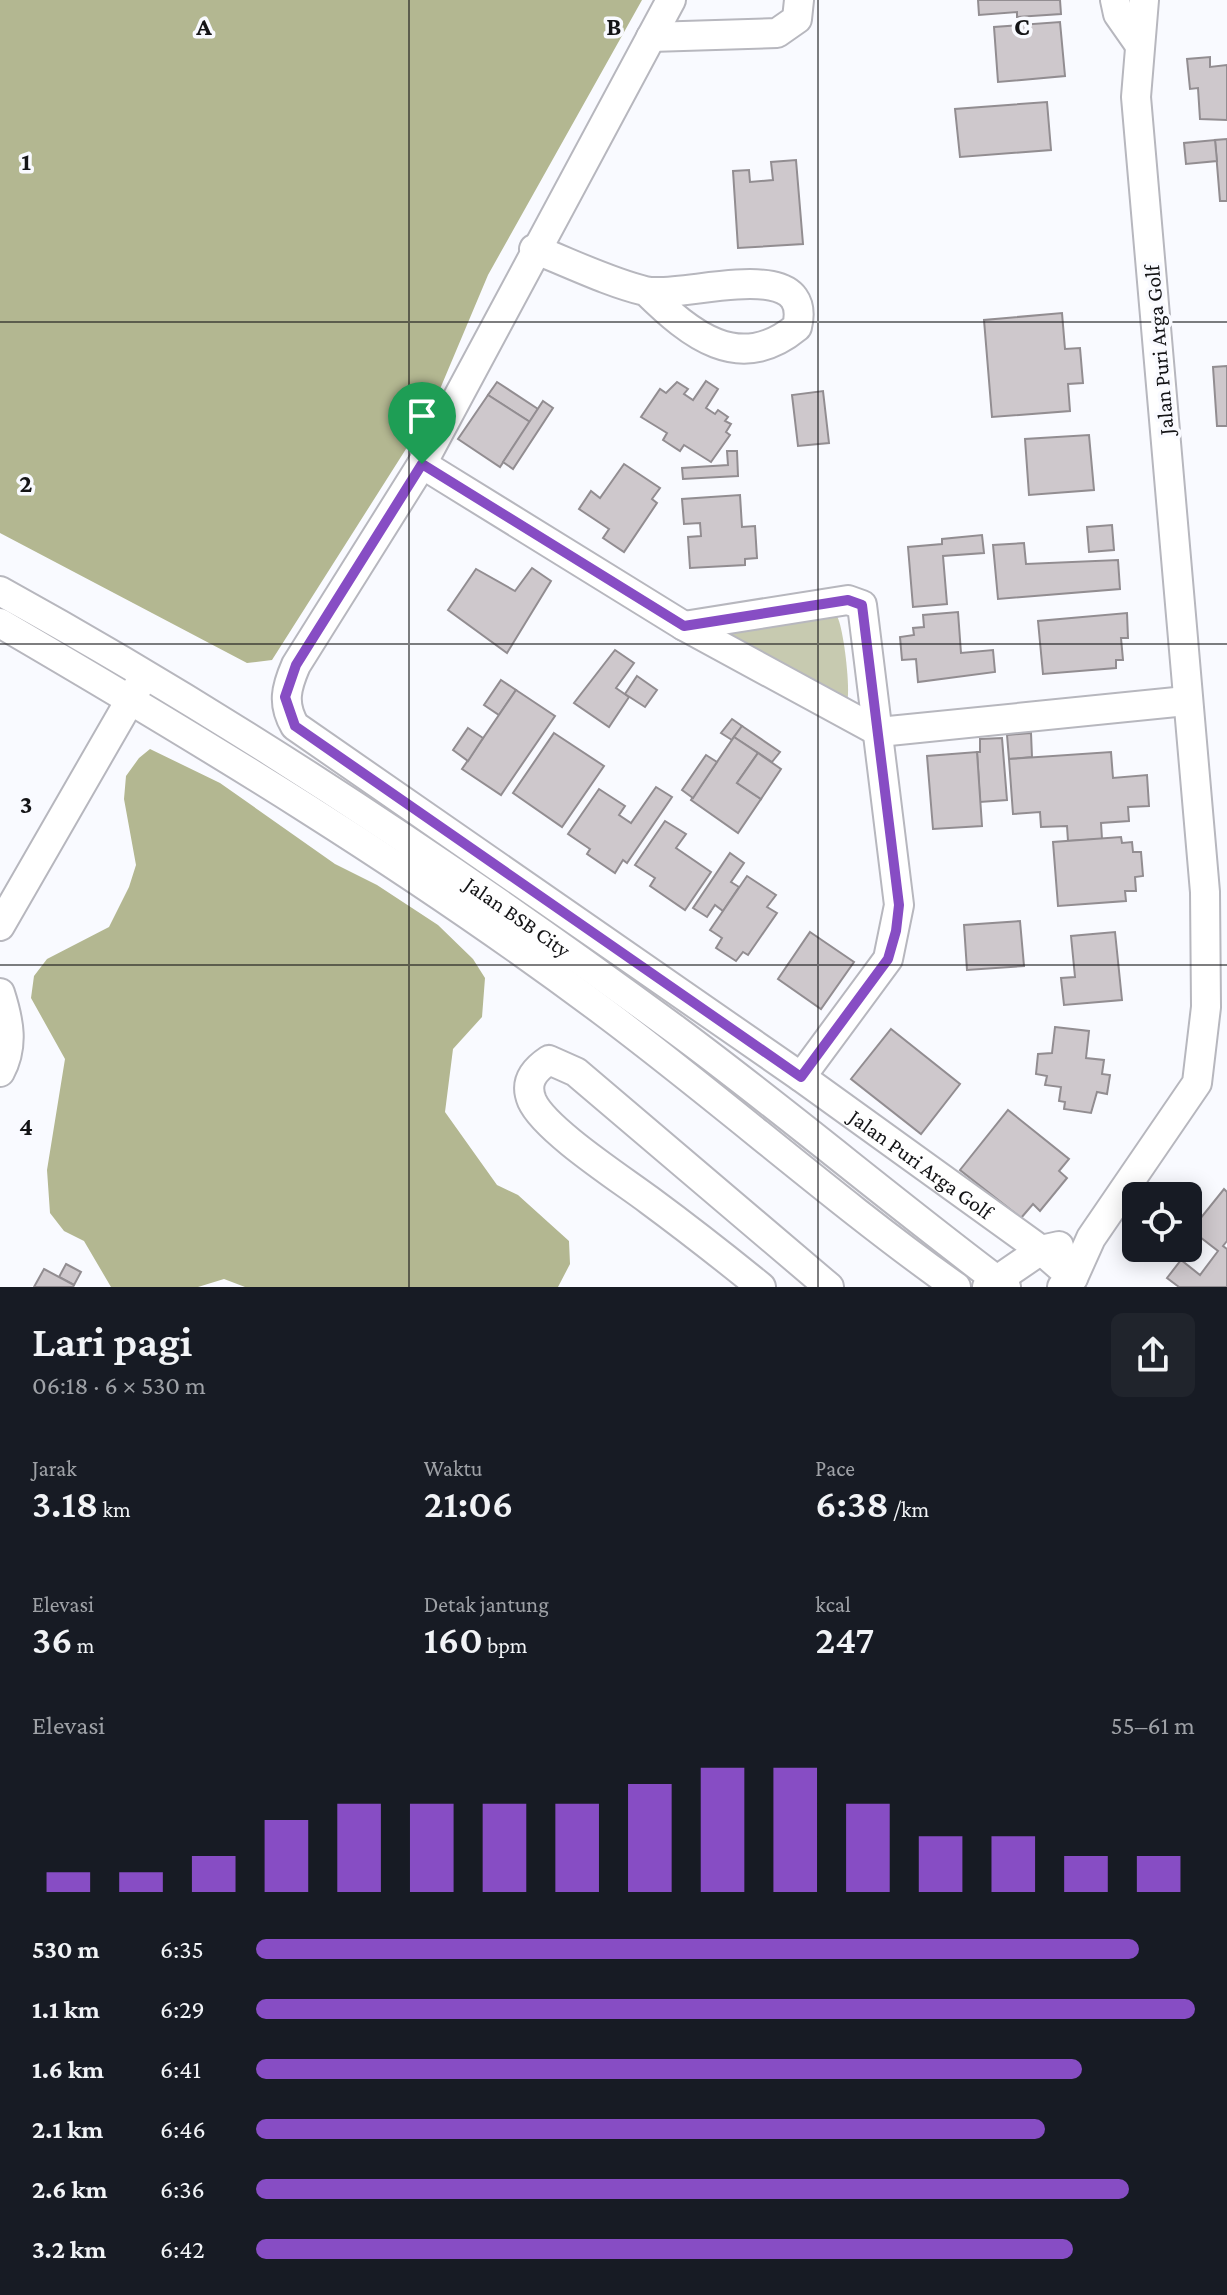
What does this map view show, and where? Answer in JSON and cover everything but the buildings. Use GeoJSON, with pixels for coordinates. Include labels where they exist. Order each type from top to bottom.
{"type":"FeatureCollection","features":[{"type":"Feature","properties":{"kind":"street","name":"Jalan Puri Arga Golf"},"geometry":{"type":"LineString","coordinates":[[671,0],[534,249],[422,464],[296,665],[285,697],[295,726],[801,1077],[1041,1250],[1067,1283],[1091,1238],[1197,1083],[1206,1007],[1205,892],[1186,701],[1180,591],[1136,97],[1144,0]]}},
{"type":"Feature","properties":{"kind":"street"},"geometry":{"type":"LineString","coordinates":[[651,37],[777,33],[797,19],[799,0]]}},
{"type":"Feature","properties":{"kind":"street"},"geometry":{"type":"LineString","coordinates":[[1115,0],[1118,14],[1139,44]]}},
{"type":"Feature","properties":{"kind":"street"},"geometry":{"type":"LineString","coordinates":[[534,249],[647,292],[687,329],[719,346],[753,348],[782,338],[797,327],[801,312],[798,300],[786,289],[755,284],[647,292]]}},
{"type":"Feature","properties":{"kind":"street"},"geometry":{"type":"LineString","coordinates":[[422,464],[684,626],[879,732],[1186,701]]}},
{"type":"Feature","properties":{"kind":"street","name":"Jalan BSB City"},"geometry":{"type":"LineString","coordinates":[[0,591],[147,673],[388,825],[676,1030],[997,1285]]}},
{"type":"Feature","properties":{"kind":"street"},"geometry":{"type":"LineString","coordinates":[[684,626],[856,602],[862,605],[899,905],[896,931],[888,959],[801,1077]]}},
{"type":"Feature","properties":{"kind":"street","name":"Jalan BSB City"},"geometry":{"type":"LineString","coordinates":[[0,623],[131,699],[372,849],[591,1002],[956,1287]]}},
{"type":"Feature","properties":{"kind":"street"},"geometry":{"type":"LineString","coordinates":[[1,921],[147,673]]}},
{"type":"Feature","properties":{"kind":"street"},"geometry":{"type":"LineString","coordinates":[[0,993],[9,1020],[9,1055],[0,1072]]}},
{"type":"Feature","properties":{"kind":"street"},"geometry":{"type":"LineString","coordinates":[[761,1287],[569,1140],[537,1110],[530,1098],[529,1083],[537,1068],[549,1060],[576,1072],[829,1287]]}},
{"type":"Feature","properties":{"kind":"street"},"geometry":{"type":"LineString","coordinates":[[997,1285],[1041,1250],[1091,1238]]}},
{"type":"Feature","properties":{"kind":"green space"},"geometry":{"type":"Polygon","coordinates":[[[0,0],[642,0],[488,275],[432,408],[272,660],[247,663],[0,533],[0,0]]]}},
{"type":"Feature","properties":{"kind":"green space"},"geometry":{"type":"Polygon","coordinates":[[[836,615],[846,656],[847,701],[726,632],[836,615]]]}},
{"type":"Feature","properties":{"kind":"green space"},"geometry":{"type":"Polygon","coordinates":[[[150,749],[220,783],[335,864],[377,885],[438,925],[473,959],[485,978],[482,1017],[453,1049],[445,1112],[497,1185],[518,1195],[569,1241],[570,1264],[558,1287],[245,1287],[224,1279],[198,1287],[111,1287],[84,1241],[64,1231],[50,1213],[47,1170],[65,1059],[31,998],[34,976],[47,959],[109,927],[136,865],[124,799],[126,776],[150,749]]]}},
{"type":"Feature","properties":{"kind":"route"},"geometry":{"type":"LineString","coordinates":[[422,464],[684,626],[848,600],[862,605],[899,905],[896,931],[888,959],[801,1077],[295,726],[288,715],[285,697],[296,665],[422,464]]}}]}
